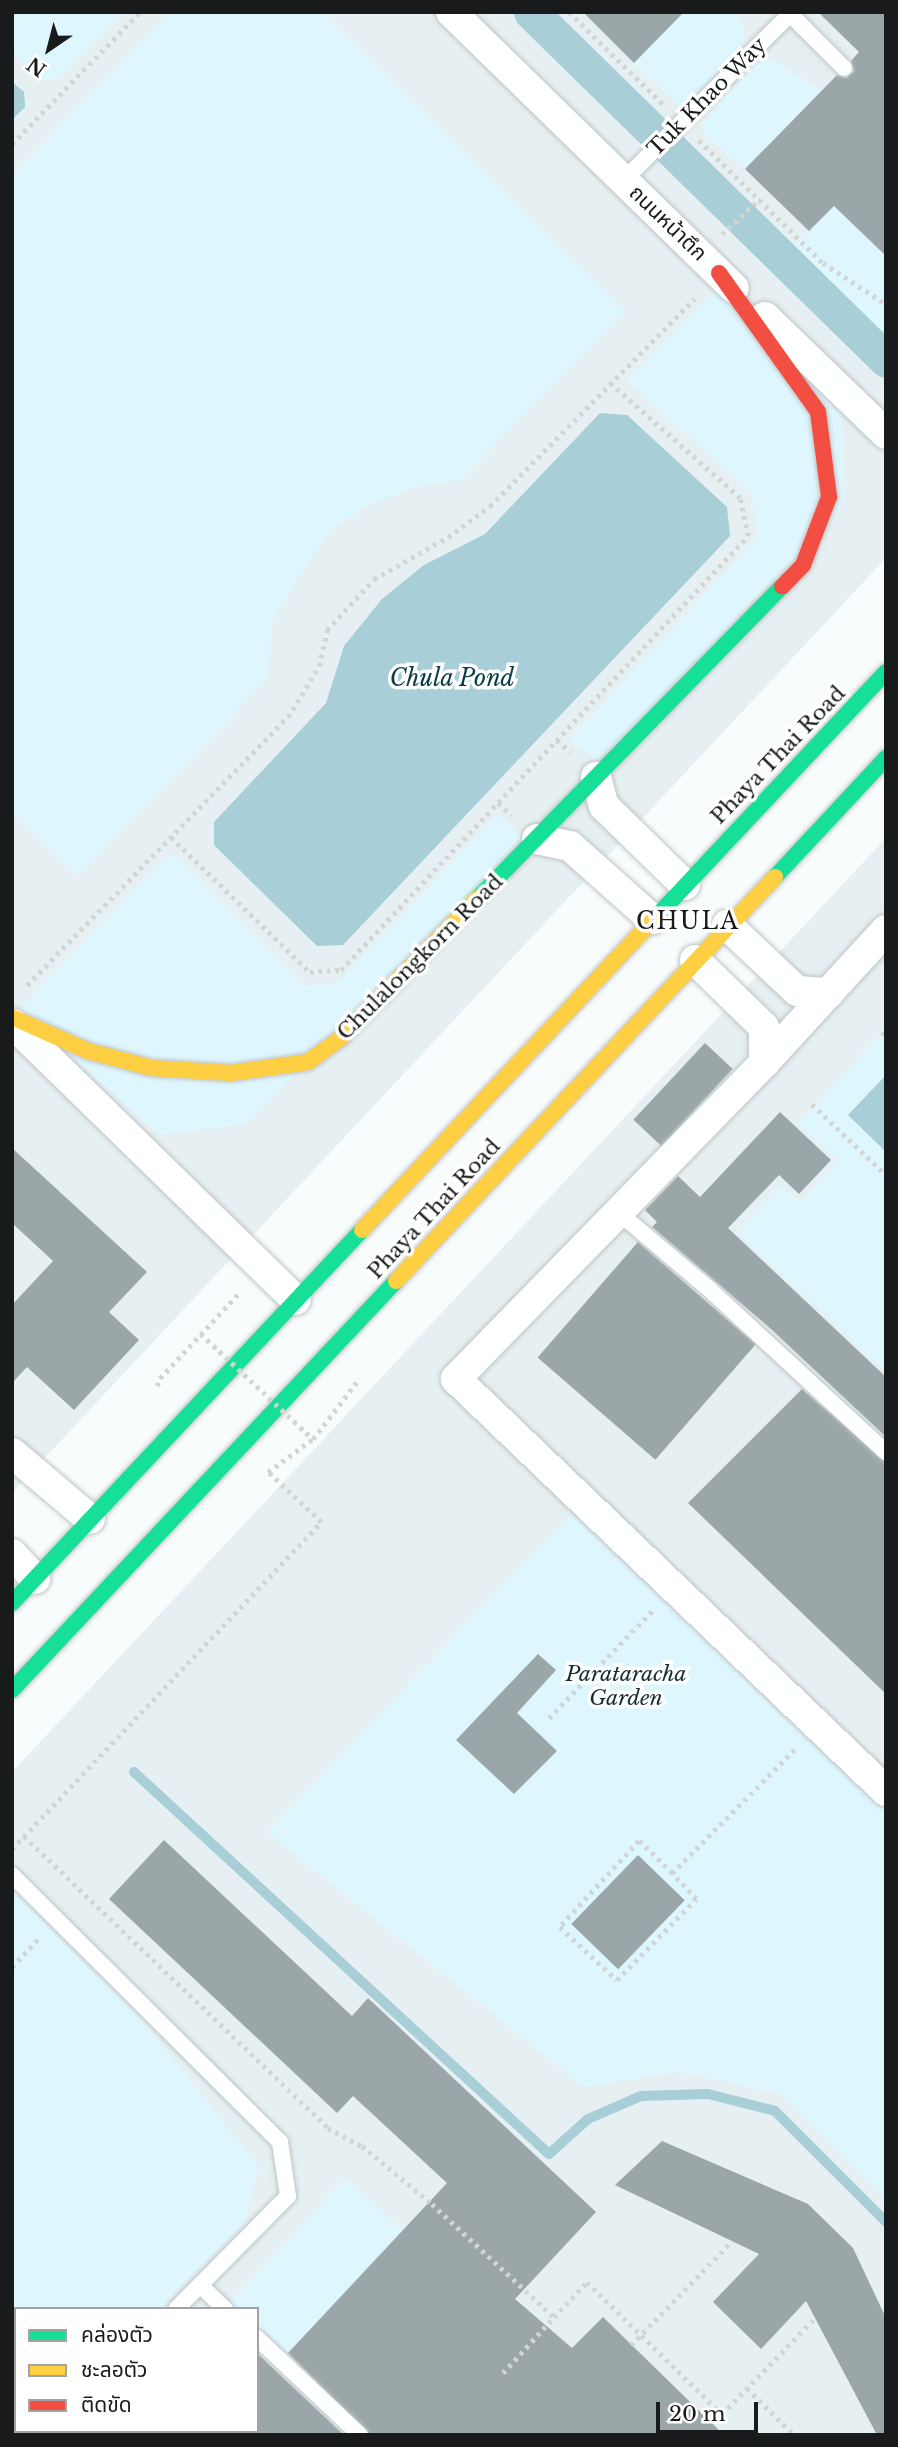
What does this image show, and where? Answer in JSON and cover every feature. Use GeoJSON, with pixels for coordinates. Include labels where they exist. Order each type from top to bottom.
{"type":"FeatureCollection","features":[{"type":"Feature","properties":{"kind":"main road","name":"Chulalongkorn Road"},"geometry":{"type":"LineString","coordinates":[[12,1017],[88,1051],[152,1069],[232,1073],[274,1070],[308,1062],[341,1038],[803,565],[829,497],[818,412],[719,273]]}},
{"type":"Feature","properties":{"kind":"main road","name":"Phaya Thai Road"},"geometry":{"type":"LineString","coordinates":[[12,1604],[296,1300],[674,940],[706,905],[886,672]]}},
{"type":"Feature","properties":{"kind":"main road","name":"Phaya Thai Road"},"geometry":{"type":"LineString","coordinates":[[12,1690],[706,905],[886,758]]}},
{"type":"Feature","properties":{"kind":"street","name":"ถนนหน้าตึก"},"geometry":{"type":"LineString","coordinates":[[451,12],[886,434]]}},
{"type":"Feature","properties":{"kind":"street"},"geometry":{"type":"LineString","coordinates":[[596,777],[604,806],[797,991],[830,993]]}},
{"type":"Feature","properties":{"kind":"street"},"geometry":{"type":"LineString","coordinates":[[537,839],[570,846],[674,940],[764,1027],[764,1063]]}},
{"type":"Feature","properties":{"kind":"street"},"geometry":{"type":"LineString","coordinates":[[881,1778],[817,1726],[456,1379],[764,1063],[886,930]]}},
{"type":"Feature","properties":{"kind":"street"},"geometry":{"type":"LineString","coordinates":[[12,1023],[296,1300]]}},
{"type":"Feature","properties":{"kind":"street"},"geometry":{"type":"LineString","coordinates":[[12,1453],[90,1519]]}},
{"type":"Feature","properties":{"kind":"street"},"geometry":{"type":"LineString","coordinates":[[12,1554],[35,1579]]}},
{"type":"Feature","properties":{"kind":"lane","name":"Tuk Khao Way"},"geometry":{"type":"LineString","coordinates":[[624,180],[789,13],[844,68]]}},
{"type":"Feature","properties":{"kind":"lane"},"geometry":{"type":"LineString","coordinates":[[618,1212],[708,1287],[886,1452]]}},
{"type":"Feature","properties":{"kind":"lane"},"geometry":{"type":"LineString","coordinates":[[12,1875],[280,2142],[288,2196],[178,2307]]}},
{"type":"Feature","properties":{"kind":"lane"},"geometry":{"type":"LineString","coordinates":[[200,2285],[224,2307]]}},
{"type":"Feature","properties":{"kind":"lane"},"geometry":{"type":"LineString","coordinates":[[259,2341],[360,2435]]}},
{"type":"Feature","properties":{"kind":"path"},"geometry":{"type":"LineString","coordinates":[[12,144],[139,12]]}},
{"type":"Feature","properties":{"kind":"path"},"geometry":{"type":"LineString","coordinates":[[569,12],[678,126],[760,199],[823,263],[886,304]]}},
{"type":"Feature","properties":{"kind":"path"},"geometry":{"type":"LineString","coordinates":[[730,227],[760,199]]}},
{"type":"Feature","properties":{"kind":"path"},"geometry":{"type":"LineString","coordinates":[[22,991],[288,717],[319,666],[327,630],[374,579],[448,537],[490,506],[719,273]]}},
{"type":"Feature","properties":{"kind":"path"},"geometry":{"type":"LineString","coordinates":[[172,837],[310,972],[341,970],[748,536],[740,498],[610,383]]}},
{"type":"Feature","properties":{"kind":"path"},"geometry":{"type":"LineString","coordinates":[[811,1104],[886,1175]]}},
{"type":"Feature","properties":{"kind":"path"},"geometry":{"type":"LineString","coordinates":[[157,1386],[243,1289],[251,1289]]}},
{"type":"Feature","properties":{"kind":"path"},"geometry":{"type":"LineString","coordinates":[[201,1334],[313,1439]]}},
{"type":"Feature","properties":{"kind":"path"},"geometry":{"type":"LineString","coordinates":[[12,1849],[321,1522],[268,1472],[313,1439],[359,1378]]}},
{"type":"Feature","properties":{"kind":"path"},"geometry":{"type":"LineString","coordinates":[[549,1718],[674,1588]]}},
{"type":"Feature","properties":{"kind":"path"},"geometry":{"type":"LineString","coordinates":[[672,1873],[817,1726]]}},
{"type":"Feature","properties":{"kind":"path"},"geometry":{"type":"LineString","coordinates":[[24,1836],[328,2128],[362,2146],[432,2204],[554,2318]]}},
{"type":"Feature","properties":{"kind":"path"},"geometry":{"type":"LineString","coordinates":[[639,1841],[672,1873],[696,1899],[617,1980],[560,1927],[639,1841]]}},
{"type":"Feature","properties":{"kind":"path"},"geometry":{"type":"LineString","coordinates":[[631,2345],[732,2241]]}},
{"type":"Feature","properties":{"kind":"path"},"geometry":{"type":"LineString","coordinates":[[503,2373],[587,2282],[722,2414],[816,2318]]}},
{"type":"Feature","properties":{"kind":"path"},"geometry":{"type":"LineString","coordinates":[[747,2388],[794,2435]]}},
{"type":"Feature","properties":{"kind":"shaded area"},"geometry":{"type":"Polygon","coordinates":[[[12,12],[886,12],[886,558],[12,1493],[12,12]]]}},
{"type":"Feature","properties":{"kind":"shaded area"},"geometry":{"type":"Polygon","coordinates":[[[886,838],[886,2435],[12,2435],[12,1772],[886,838]]]}},
{"type":"Feature","properties":{"kind":"green space"},"geometry":{"type":"Polygon","coordinates":[[[12,12],[123,12],[58,79],[42,79],[12,52],[12,12]]]}},
{"type":"Feature","properties":{"kind":"green space"},"geometry":{"type":"Polygon","coordinates":[[[171,12],[320,12],[626,311],[460,480],[421,486],[366,506],[327,534],[273,618],[268,678],[78,876],[12,812],[12,176],[171,12]]]}},
{"type":"Feature","properties":{"kind":"green space"},"geometry":{"type":"Polygon","coordinates":[[[684,12],[733,12],[742,24],[745,40],[726,71],[681,107],[634,63],[684,12]]]}},
{"type":"Feature","properties":{"kind":"green space"},"geometry":{"type":"Polygon","coordinates":[[[774,60],[821,91],[745,169],[704,134],[703,122],[755,63],[774,60]]]}},
{"type":"Feature","properties":{"kind":"green space"},"geometry":{"type":"Polygon","coordinates":[[[834,206],[886,256],[886,350],[788,252],[834,206]]]}},
{"type":"Feature","properties":{"kind":"green space"},"geometry":{"type":"Polygon","coordinates":[[[717,289],[841,408],[845,504],[599,764],[570,739],[758,536],[751,493],[627,380],[717,289]]]}},
{"type":"Feature","properties":{"kind":"green space"},"geometry":{"type":"Polygon","coordinates":[[[497,814],[527,840],[246,1124],[159,1135],[19,1009],[171,852],[302,986],[339,982],[497,814]]]}},
{"type":"Feature","properties":{"kind":"green space"},"geometry":{"type":"Polygon","coordinates":[[[886,1029],[886,1371],[737,1233],[781,1185],[800,1202],[838,1161],[798,1123],[886,1029]]]}},
{"type":"Feature","properties":{"kind":"green space","name":"Parataracha Garden"},"geometry":{"type":"Polygon","coordinates":[[[575,1510],[886,1810],[886,2200],[780,2094],[681,2072],[584,2087],[267,1832],[575,1510]]]}},
{"type":"Feature","properties":{"kind":"green space"},"geometry":{"type":"Polygon","coordinates":[[[12,1887],[140,2017],[259,2167],[245,2222],[161,2307],[14,2307],[14,2433],[34,2433],[12,2435],[12,1887]]]}},
{"type":"Feature","properties":{"kind":"green space"},"geometry":{"type":"Polygon","coordinates":[[[346,2177],[404,2232],[280,2362],[259,2343],[259,2307],[226,2307],[346,2177]]]}},
{"type":"Feature","properties":{"kind":"water"},"geometry":{"type":"Polygon","coordinates":[[[12,82],[24,92],[25,107],[12,120],[12,82]]]}},
{"type":"Feature","properties":{"kind":"water","name":"Chula Pond"},"geometry":{"type":"Polygon","coordinates":[[[600,413],[627,415],[727,507],[730,536],[343,945],[317,946],[214,845],[214,822],[326,703],[344,646],[382,599],[424,565],[485,534],[600,413]]]}},
{"type":"Feature","properties":{"kind":"water"},"geometry":{"type":"Polygon","coordinates":[[[886,1076],[886,1152],[848,1115],[886,1076]]]}},
{"type":"Feature","properties":{"kind":"building"},"geometry":{"type":"Polygon","coordinates":[[[583,12],[684,12],[634,63],[583,12]]]}},
{"type":"Feature","properties":{"kind":"building"},"geometry":{"type":"Polygon","coordinates":[[[818,12],[886,12],[886,256],[834,206],[809,231],[745,169],[837,75],[846,78],[854,71],[851,61],[859,52],[818,12]]]}},
{"type":"Feature","properties":{"kind":"building"},"geometry":{"type":"Polygon","coordinates":[[[705,1043],[733,1069],[661,1146],[633,1120],[705,1043]]]}},
{"type":"Feature","properties":{"kind":"building"},"geometry":{"type":"Polygon","coordinates":[[[780,1112],[831,1160],[799,1194],[779,1175],[728,1228],[886,1377],[886,1437],[771,1329],[652,1227],[657,1222],[645,1210],[678,1176],[700,1197],[780,1112]]]}},
{"type":"Feature","properties":{"kind":"building"},"geometry":{"type":"Polygon","coordinates":[[[12,1148],[147,1272],[109,1312],[139,1340],[74,1410],[27,1367],[12,1383],[12,1305],[53,1261],[12,1223],[12,1148]]]}},
{"type":"Feature","properties":{"kind":"building"},"geometry":{"type":"Polygon","coordinates":[[[638,1242],[756,1344],[655,1460],[538,1357],[638,1242]]]}},
{"type":"Feature","properties":{"kind":"building"},"geometry":{"type":"Polygon","coordinates":[[[802,1389],[886,1462],[886,1694],[688,1503],[802,1389]]]}},
{"type":"Feature","properties":{"kind":"building"},"geometry":{"type":"Polygon","coordinates":[[[538,1654],[556,1670],[517,1713],[557,1751],[514,1794],[456,1740],[538,1654]]]}},
{"type":"Feature","properties":{"kind":"building"},"geometry":{"type":"Polygon","coordinates":[[[164,1840],[352,2016],[368,1998],[596,2212],[515,2299],[572,2348],[603,2317],[724,2435],[370,2435],[288,2353],[447,2183],[353,2096],[337,2113],[109,1899],[164,1840]]]}},
{"type":"Feature","properties":{"kind":"building"},"geometry":{"type":"Polygon","coordinates":[[[638,1855],[685,1900],[618,1969],[571,1924],[638,1855]]]}},
{"type":"Feature","properties":{"kind":"building"},"geometry":{"type":"Polygon","coordinates":[[[662,2141],[808,2204],[853,2248],[886,2318],[886,2435],[877,2435],[806,2301],[761,2349],[713,2302],[759,2254],[615,2185],[662,2141]]]}},
{"type":"Feature","properties":{"kind":"building"},"geometry":{"type":"Polygon","coordinates":[[[259,2355],[344,2435],[257,2435],[259,2355]]]}},
{"type":"Feature","properties":{"kind":"waterway"},"geometry":{"type":"LineString","coordinates":[[531,12],[886,360]]}},
{"type":"Feature","properties":{"kind":"waterway"},"geometry":{"type":"LineString","coordinates":[[134,1772],[549,2154],[588,2119],[641,2096],[708,2094],[775,2111],[886,2222]]}},
{"type":"Feature","properties":{"kind":"traffic: fast"},"geometry":{"type":"LineString","coordinates":[[478,898],[782,587]]}},
{"type":"Feature","properties":{"kind":"traffic: fast"},"geometry":{"type":"LineString","coordinates":[[656,917],[886,672]]}},
{"type":"Feature","properties":{"kind":"traffic: fast"},"geometry":{"type":"LineString","coordinates":[[775,877],[886,758]]}},
{"type":"Feature","properties":{"kind":"traffic: fast"},"geometry":{"type":"LineString","coordinates":[[12,1603],[362,1230]]}},
{"type":"Feature","properties":{"kind":"traffic: fast"},"geometry":{"type":"LineString","coordinates":[[12,1690],[396,1281]]}},
{"type":"Feature","properties":{"kind":"traffic: slow"},"geometry":{"type":"LineString","coordinates":[[396,1281],[775,877]]}},
{"type":"Feature","properties":{"kind":"traffic: slow"},"geometry":{"type":"LineString","coordinates":[[12,1017],[88,1051],[152,1068],[231,1073],[308,1062],[341,1038],[478,898]]}},
{"type":"Feature","properties":{"kind":"traffic: slow"},"geometry":{"type":"LineString","coordinates":[[362,1230],[656,917]]}},
{"type":"Feature","properties":{"kind":"traffic: jam"},"geometry":{"type":"LineString","coordinates":[[719,273],[818,412],[829,497],[803,565],[782,587]]}},
{"type":"Feature","properties":{"kind":"district","name":"CHULA"},"geometry":{"type":"Point","coordinates":[688,921]}}]}
